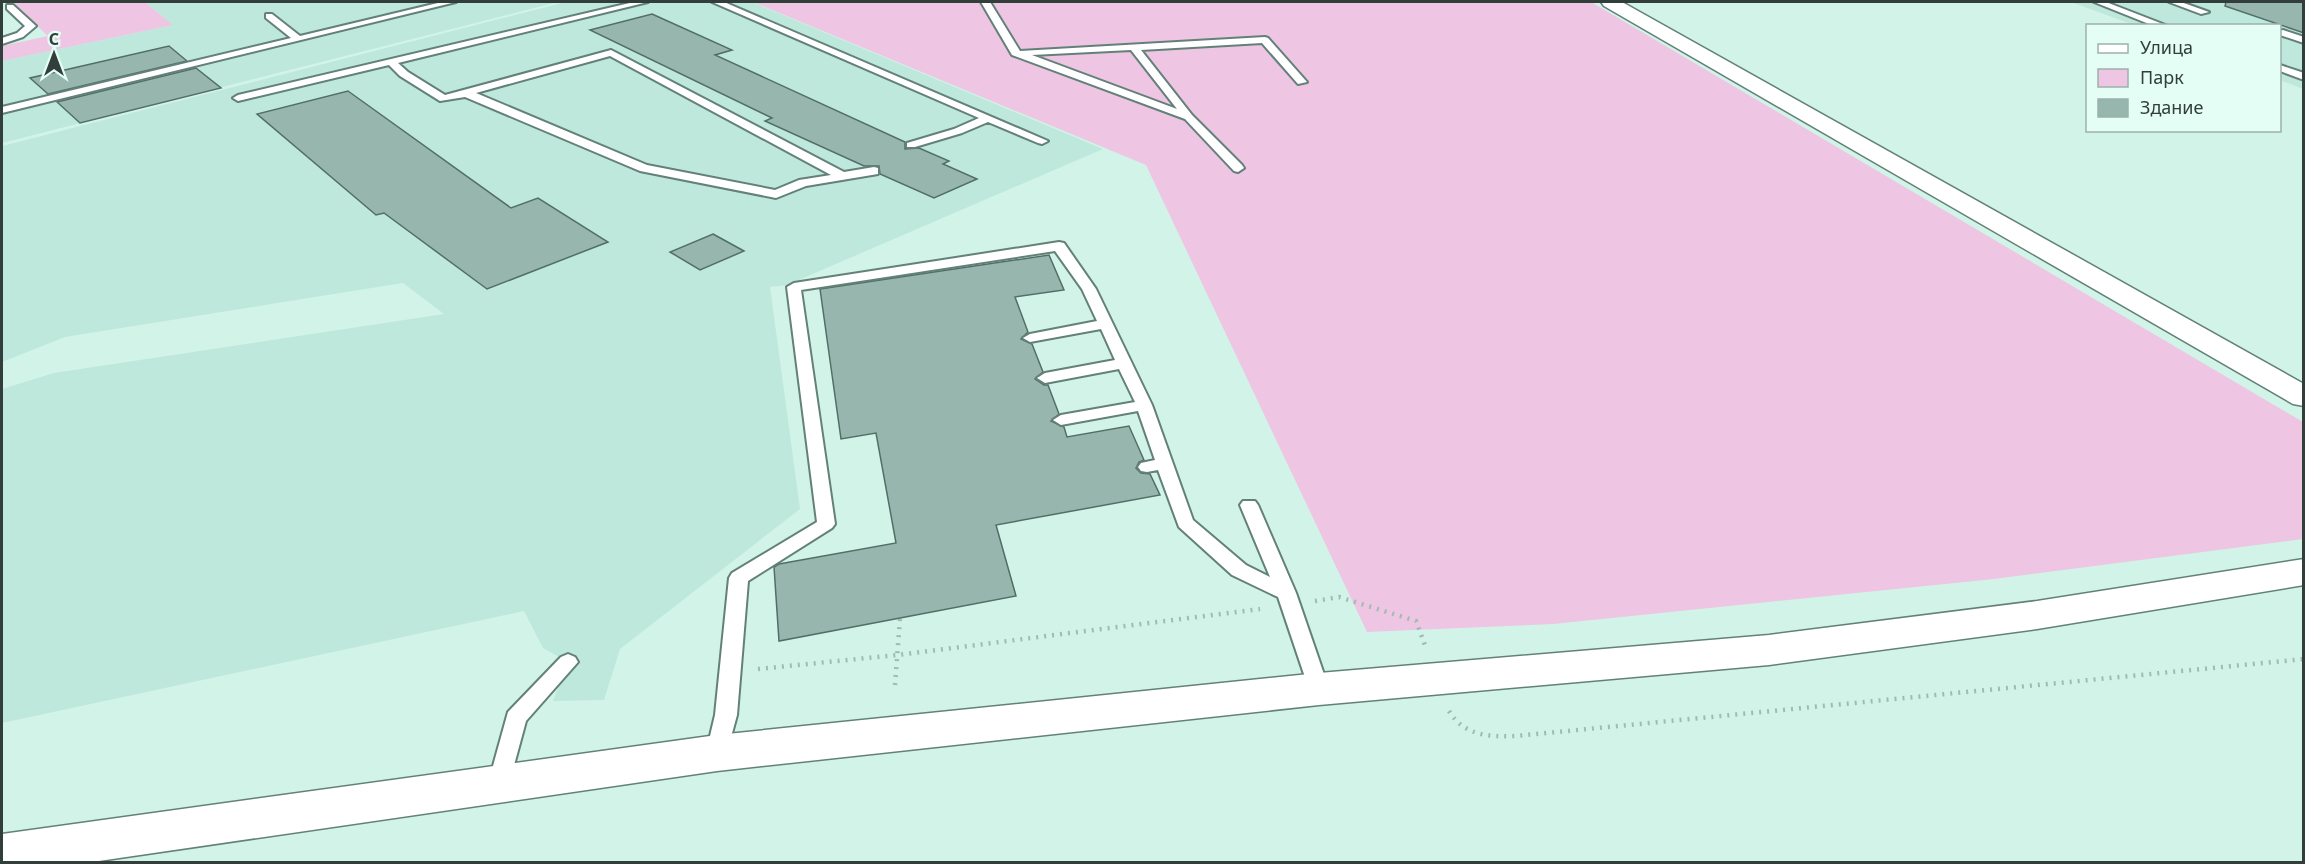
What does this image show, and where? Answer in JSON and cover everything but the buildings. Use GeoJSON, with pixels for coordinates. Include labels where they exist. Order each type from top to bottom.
{"type":"FeatureCollection","features":[{"type":"Feature","properties":{"kind":"main road"},"geometry":{"type":"LineString","coordinates":[[1610,2],[2304,397]]}},
{"type":"Feature","properties":{"kind":"main road"},"geometry":{"type":"LineString","coordinates":[[2,855],[717,753],[1318,689],[1769,650],[2037,615],[2304,572]]}},
{"type":"Feature","properties":{"kind":"lane"},"geometry":{"type":"LineString","coordinates":[[2,110],[451,2]]}},
{"type":"Feature","properties":{"kind":"lane"},"geometry":{"type":"LineString","coordinates":[[238,98],[643,2]]}},
{"type":"Feature","properties":{"kind":"lane"},"geometry":{"type":"LineString","coordinates":[[717,2],[1042,141]]}},
{"type":"Feature","properties":{"kind":"lane"},"geometry":{"type":"LineString","coordinates":[[986,2],[1016,53],[1189,117]]}},
{"type":"Feature","properties":{"kind":"lane"},"geometry":{"type":"LineString","coordinates":[[2102,2],[2121,2]]}},
{"type":"Feature","properties":{"kind":"lane"},"geometry":{"type":"LineString","coordinates":[[2102,2],[2159,24]]}},
{"type":"Feature","properties":{"kind":"lane"},"geometry":{"type":"LineString","coordinates":[[2174,2],[2204,12]]}},
{"type":"Feature","properties":{"kind":"lane"},"geometry":{"type":"LineString","coordinates":[[2,41],[20,34],[31,26],[10,7]]}},
{"type":"Feature","properties":{"kind":"lane"},"geometry":{"type":"LineString","coordinates":[[269,16],[298,39]]}},
{"type":"Feature","properties":{"kind":"lane"},"geometry":{"type":"LineString","coordinates":[[2283,33],[2304,40]]}},
{"type":"Feature","properties":{"kind":"lane"},"geometry":{"type":"LineString","coordinates":[[1016,53],[1265,40],[1302,82]]}},
{"type":"Feature","properties":{"kind":"lane"},"geometry":{"type":"LineString","coordinates":[[1134,47],[1189,117],[1238,168]]}},
{"type":"Feature","properties":{"kind":"lane"},"geometry":{"type":"LineString","coordinates":[[391,62],[404,74],[444,99],[611,53],[842,176]]}},
{"type":"Feature","properties":{"kind":"lane"},"geometry":{"type":"LineString","coordinates":[[2281,68],[2304,77]]}},
{"type":"Feature","properties":{"kind":"lane"},"geometry":{"type":"LineString","coordinates":[[466,93],[644,168],[776,194],[803,183],[874,171]]}},
{"type":"Feature","properties":{"kind":"lane"},"geometry":{"type":"LineString","coordinates":[[911,145],[958,131],[988,118]]}},
{"type":"Feature","properties":{"kind":"lane"},"geometry":{"type":"LineString","coordinates":[[925,151],[958,131]]}},
{"type":"Feature","properties":{"kind":"lane"},"geometry":{"type":"LineString","coordinates":[[842,176],[860,164]]}},
{"type":"Feature","properties":{"kind":"lane"},"geometry":{"type":"LineString","coordinates":[[717,753],[726,716],[739,578],[826,524],[794,287],[1059,246],[1089,289],[1144,405],[1156,465],[1185,523],[1239,570],[1288,599]]}},
{"type":"Feature","properties":{"kind":"lane"},"geometry":{"type":"LineString","coordinates":[[1030,338],[1105,324]]}},
{"type":"Feature","properties":{"kind":"lane"},"geometry":{"type":"LineString","coordinates":[[1045,378],[1124,363]]}},
{"type":"Feature","properties":{"kind":"lane"},"geometry":{"type":"LineString","coordinates":[[1061,420],[1144,405]]}},
{"type":"Feature","properties":{"kind":"lane"},"geometry":{"type":"LineString","coordinates":[[1249,505],[1288,599],[1318,689]]}},
{"type":"Feature","properties":{"kind":"lane"},"geometry":{"type":"LineString","coordinates":[[499,784],[516,718],[568,662]]}},
{"type":"Feature","properties":{"kind":"path"},"geometry":{"type":"LineString","coordinates":[[730,671],[897,655],[1288,599],[1339,597],[1416,621],[1452,717],[1463,728],[1485,736],[1540,735],[2304,659]]}},
{"type":"Feature","properties":{"kind":"path"},"geometry":{"type":"LineString","coordinates":[[896,685],[900,618]]}},
{"type":"Feature","properties":{"kind":"shaded area"},"geometry":{"type":"Polygon","coordinates":[[[145,2],[558,2],[2,143],[2,61],[173,25],[145,2]]]}},
{"type":"Feature","properties":{"kind":"shaded area"},"geometry":{"type":"Polygon","coordinates":[[[566,2],[752,2],[1103,149],[787,285],[770,287],[800,509],[620,649],[604,700],[553,701],[568,662],[543,648],[524,611],[2,723],[2,389],[54,373],[444,314],[403,283],[65,337],[2,362],[2,146],[566,2]]]}},
{"type":"Feature","properties":{"kind":"shaded area"},"geometry":{"type":"Polygon","coordinates":[[[2071,2],[2303,2],[2303,89],[2281,80],[2281,24],[2131,24],[2071,2]]]}},
{"type":"Feature","properties":{"kind":"green space"},"geometry":{"type":"Polygon","coordinates":[[[12,2],[145,2],[173,25],[2,61],[2,46],[48,36],[12,2]]]}},
{"type":"Feature","properties":{"kind":"green space"},"geometry":{"type":"Polygon","coordinates":[[[753,2],[1591,2],[2303,422],[2303,539],[1994,579],[1553,624],[1367,632],[1146,165],[753,2]]]}}]}
